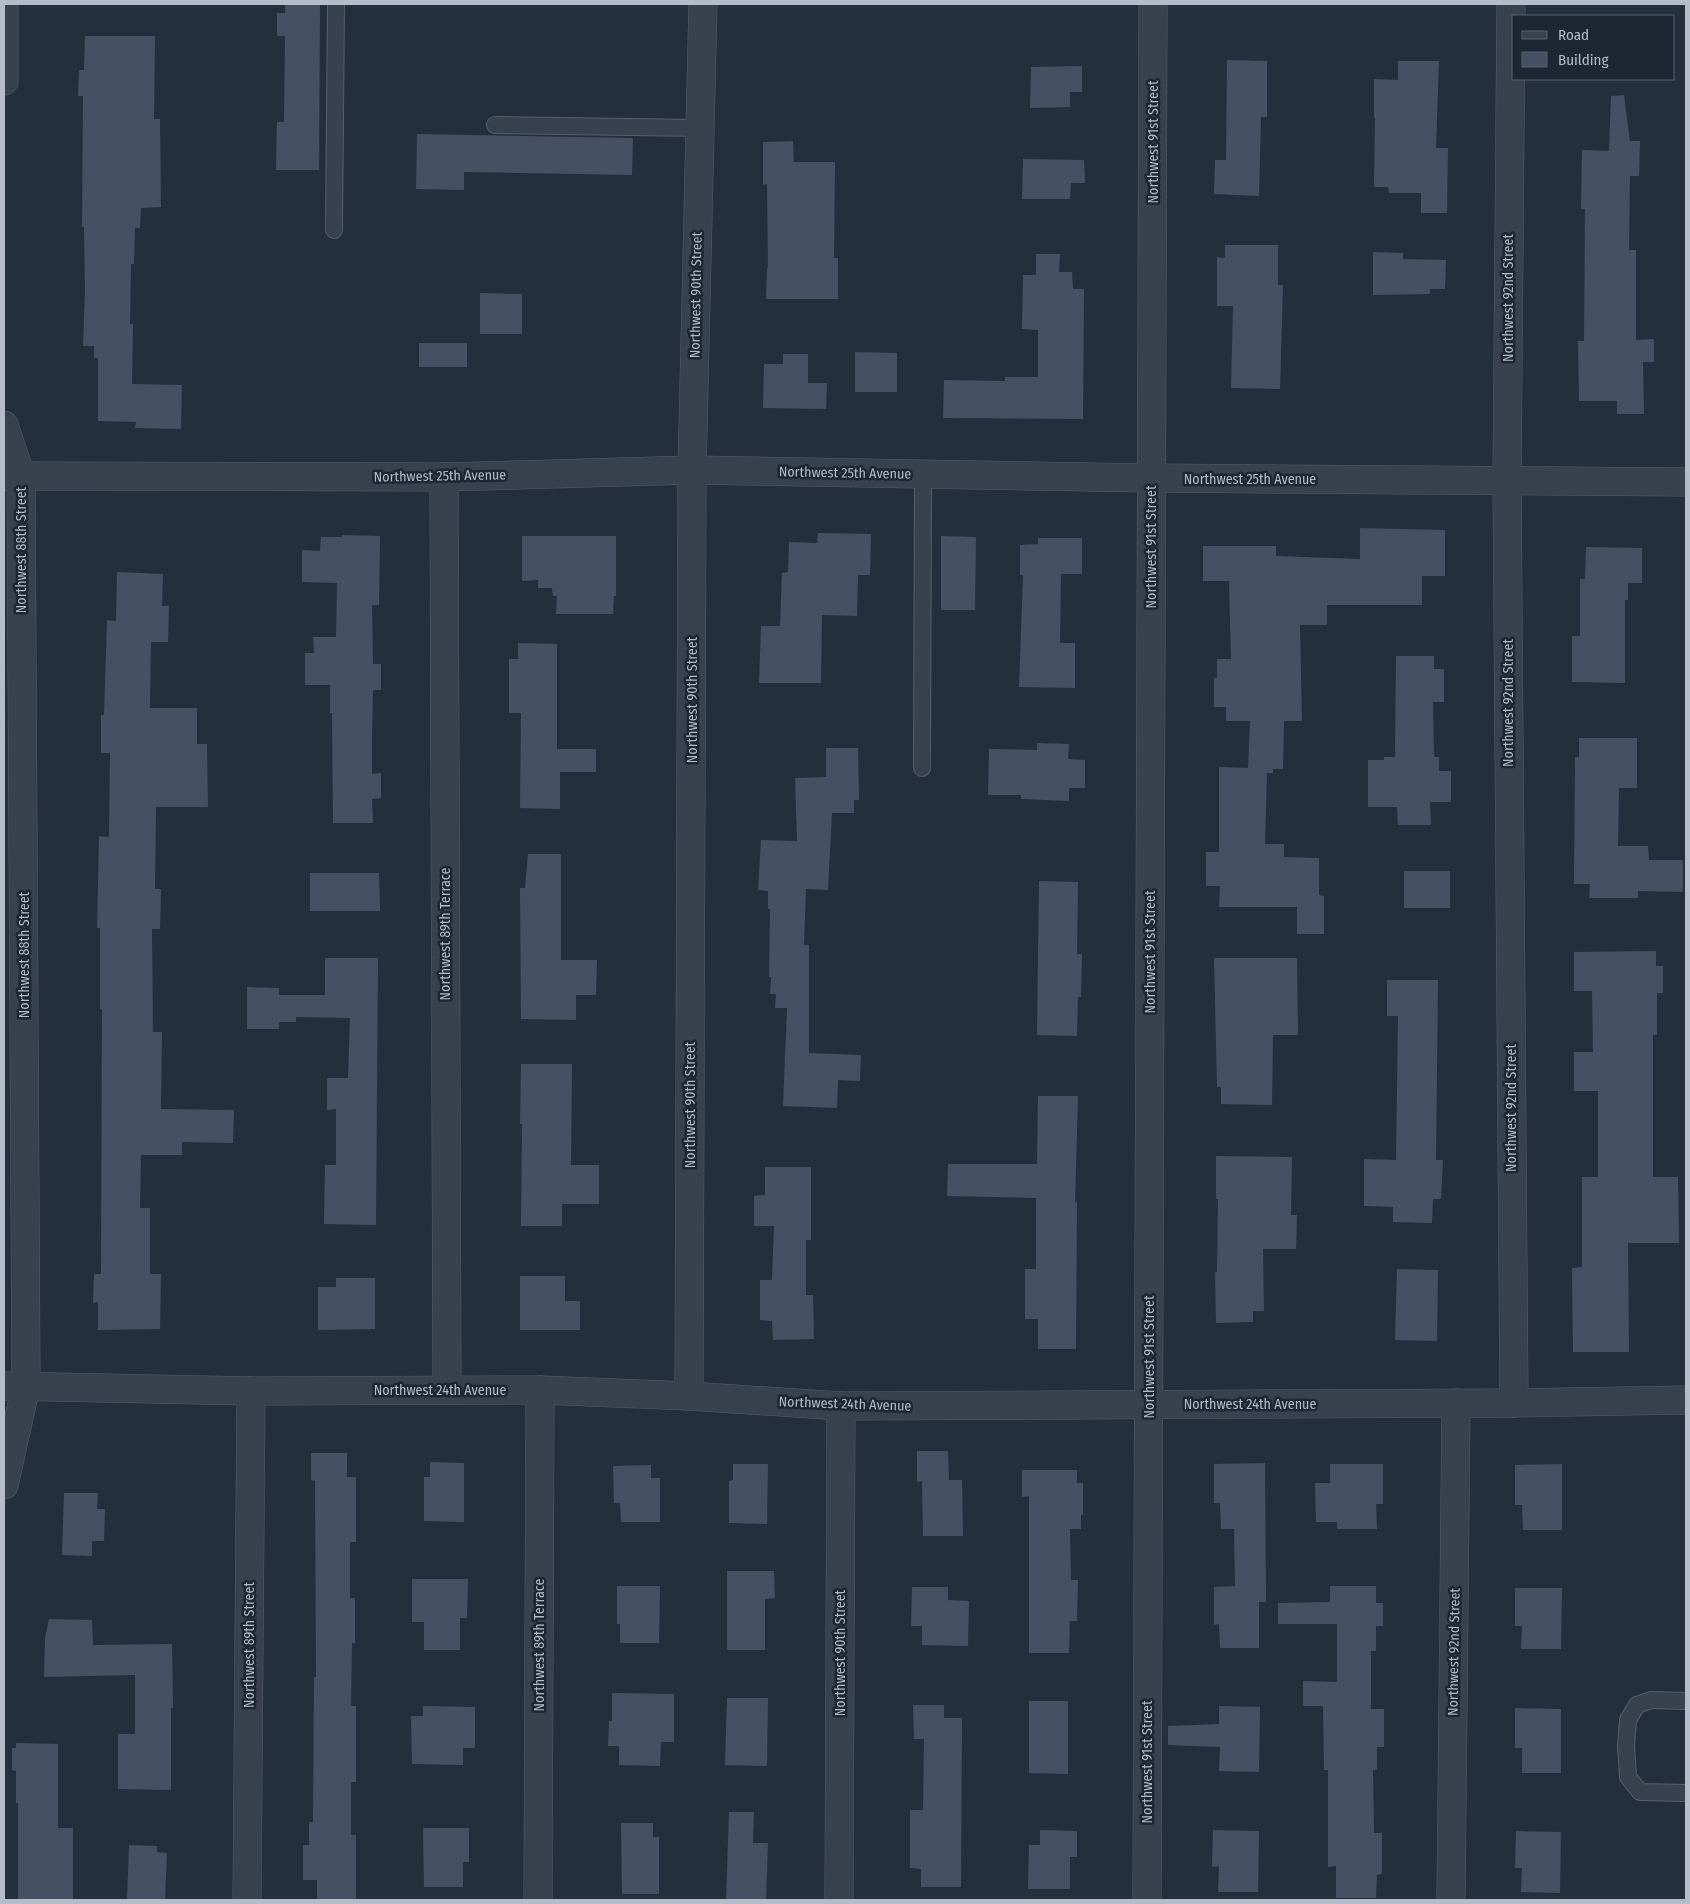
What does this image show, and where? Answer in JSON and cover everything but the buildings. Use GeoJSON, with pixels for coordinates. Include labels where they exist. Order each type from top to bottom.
{"type":"FeatureCollection","features":[{"type":"Feature","properties":{"kind":"street"},"geometry":{"type":"LineString","coordinates":[[4,4],[4,81]]}},
{"type":"Feature","properties":{"kind":"street","name":"Northwest 90th Street"},"geometry":{"type":"LineString","coordinates":[[689,1396],[692,470],[703,4]]}},
{"type":"Feature","properties":{"kind":"street","name":"Northwest 91st Street"},"geometry":{"type":"LineString","coordinates":[[1146,1900],[1153,4]]}},
{"type":"Feature","properties":{"kind":"street","name":"Northwest 92nd Street"},"geometry":{"type":"LineString","coordinates":[[1510,4],[1507,481],[1514,1403]]}},
{"type":"Feature","properties":{"kind":"street","name":"Northwest 88th Street"},"geometry":{"type":"LineString","coordinates":[[4,425],[12,476],[15,1386],[4,1485]]}},
{"type":"Feature","properties":{"kind":"street","name":"Northwest 25th Avenue"},"geometry":{"type":"LineString","coordinates":[[12,476],[444,477],[692,470],[1151,478],[1686,482]]}},
{"type":"Feature","properties":{"kind":"street","name":"Northwest 89th Terrace"},"geometry":{"type":"LineString","coordinates":[[444,477],[447,1390]]}},
{"type":"Feature","properties":{"kind":"street","name":"Northwest 24th Avenue"},"geometry":{"type":"LineString","coordinates":[[15,1386],[251,1391],[540,1390],[689,1396],[841,1406],[1514,1403],[1686,1400]]}},
{"type":"Feature","properties":{"kind":"street","name":"Northwest 89th Terrace"},"geometry":{"type":"LineString","coordinates":[[538,1900],[540,1390]]}},
{"type":"Feature","properties":{"kind":"street","name":"Northwest 89th Street"},"geometry":{"type":"LineString","coordinates":[[247,1900],[251,1391]]}},
{"type":"Feature","properties":{"kind":"street","name":"Northwest 92nd Street"},"geometry":{"type":"LineString","coordinates":[[1451,1900],[1456,1403]]}},
{"type":"Feature","properties":{"kind":"street","name":"Northwest 90th Street"},"geometry":{"type":"LineString","coordinates":[[839,1900],[841,1406]]}},
{"type":"Feature","properties":{"kind":"lane"},"geometry":{"type":"LineString","coordinates":[[334,230],[336,4]]}},
{"type":"Feature","properties":{"kind":"lane"},"geometry":{"type":"LineString","coordinates":[[495,126],[700,128]]}},
{"type":"Feature","properties":{"kind":"lane"},"geometry":{"type":"LineString","coordinates":[[922,768],[923,474]]}},
{"type":"Feature","properties":{"kind":"lane"},"geometry":{"type":"LineString","coordinates":[[1686,1701],[1651,1700],[1638,1705],[1628,1720],[1626,1746],[1628,1777],[1640,1792],[1686,1793]]}}]}
